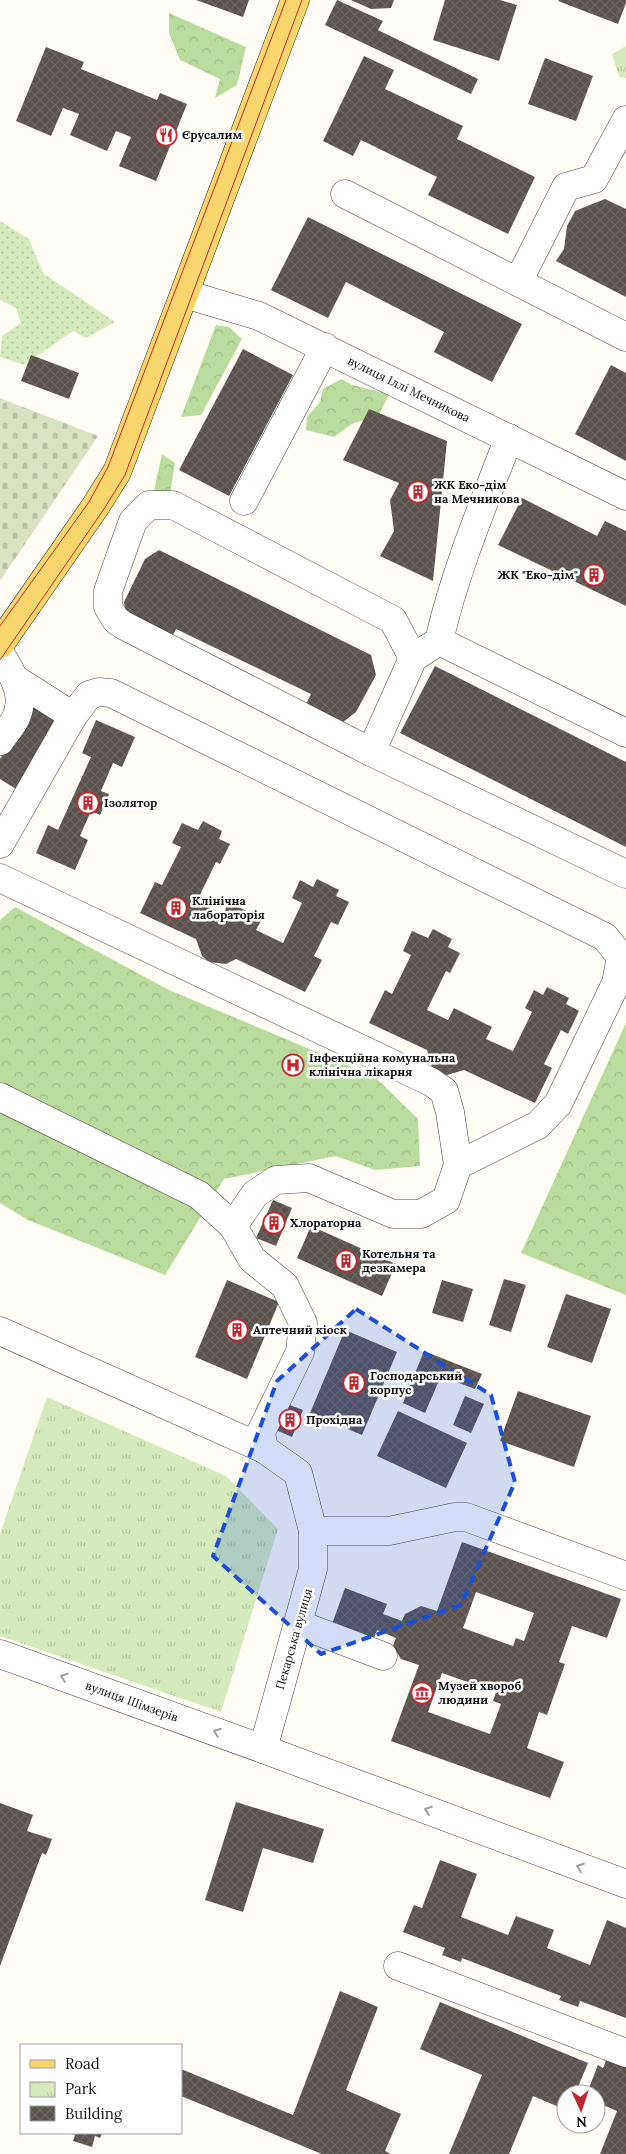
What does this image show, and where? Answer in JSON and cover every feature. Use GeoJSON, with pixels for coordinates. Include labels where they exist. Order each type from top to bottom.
{"type":"FeatureCollection","features":[{"type":"Feature","properties":{"kind":"main road"},"geometry":{"type":"LineString","coordinates":[[0,644],[96,507],[117,472],[295,0]]}},
{"type":"Feature","properties":{"kind":"street"},"geometry":{"type":"LineString","coordinates":[[518,282],[566,187],[594,179],[626,120]]}},
{"type":"Feature","properties":{"kind":"street"},"geometry":{"type":"LineString","coordinates":[[345,194],[626,336]]}},
{"type":"Feature","properties":{"kind":"street","name":"вулиця Іллі Мечникова"},"geometry":{"type":"LineString","coordinates":[[185,294],[259,316],[626,496]]}},
{"type":"Feature","properties":{"kind":"street"},"geometry":{"type":"LineString","coordinates":[[244,501],[325,347]]}},
{"type":"Feature","properties":{"kind":"street"},"geometry":{"type":"LineString","coordinates":[[371,752],[413,658],[439,641],[465,550],[510,438]]}},
{"type":"Feature","properties":{"kind":"street"},"geometry":{"type":"LineString","coordinates":[[413,658],[393,620],[173,504],[149,504],[133,521],[108,591],[108,607],[116,620],[371,752],[626,874]]}},
{"type":"Feature","properties":{"kind":"street"},"geometry":{"type":"LineString","coordinates":[[439,641],[626,733]]}},
{"type":"Feature","properties":{"kind":"street"},"geometry":{"type":"LineString","coordinates":[[0,653],[15,679],[20,694],[18,714],[0,741]]}},
{"type":"Feature","properties":{"kind":"street"},"geometry":{"type":"LineString","coordinates":[[15,679],[73,716]]}},
{"type":"Feature","properties":{"kind":"street"},"geometry":{"type":"LineString","coordinates":[[0,844],[73,716],[89,695],[99,692],[111,693],[605,937],[621,958],[616,983],[558,1104],[538,1125],[458,1165]]}},
{"type":"Feature","properties":{"kind":"street"},"geometry":{"type":"LineString","coordinates":[[0,878],[431,1082],[444,1091],[450,1112],[458,1165],[446,1200],[421,1214],[393,1214],[309,1178],[276,1180],[254,1194],[233,1226]]}},
{"type":"Feature","properties":{"kind":"street"},"geometry":{"type":"LineString","coordinates":[[0,1097],[199,1195],[233,1226],[252,1259],[284,1286],[303,1323],[300,1352],[261,1432],[264,1449]]}},
{"type":"Feature","properties":{"kind":"street","name":"Пекарська вулиця"},"geometry":{"type":"LineString","coordinates":[[0,1331],[264,1449],[298,1473],[313,1531],[314,1569],[263,1749]]}},
{"type":"Feature","properties":{"kind":"street"},"geometry":{"type":"LineString","coordinates":[[313,1531],[389,1531],[466,1517],[626,1576]]}},
{"type":"Feature","properties":{"kind":"street"},"geometry":{"type":"LineString","coordinates":[[298,1624],[383,1656]]}},
{"type":"Feature","properties":{"kind":"street","name":"вулиця Шімзерів"},"geometry":{"type":"LineString","coordinates":[[0,1654],[263,1749]]}},
{"type":"Feature","properties":{"kind":"street"},"geometry":{"type":"LineString","coordinates":[[263,1749],[626,1884]]}},
{"type":"Feature","properties":{"kind":"street"},"geometry":{"type":"LineString","coordinates":[[398,1966],[626,2053]]}},
{"type":"Feature","properties":{"kind":"highlighted area"},"geometry":{"type":"Polygon","coordinates":[[[356,1309],[491,1395],[515,1482],[461,1605],[321,1654],[213,1556],[277,1381],[356,1309]]]}},
{"type":"Feature","properties":{"kind":"green space"},"geometry":{"type":"Polygon","coordinates":[[[169,13],[246,47],[237,85],[215,98],[220,79],[180,60],[169,33],[169,13]]]}},
{"type":"Feature","properties":{"kind":"green space"},"geometry":{"type":"Polygon","coordinates":[[[626,46],[626,78],[619,77],[612,54],[626,46]]]}},
{"type":"Feature","properties":{"kind":"green space"},"geometry":{"type":"Polygon","coordinates":[[[0,221],[29,239],[43,273],[115,322],[86,338],[73,331],[24,365],[0,357],[2,336],[21,323],[16,308],[0,300],[0,221]]]}},
{"type":"Feature","properties":{"kind":"green space"},"geometry":{"type":"Polygon","coordinates":[[[216,325],[229,327],[242,339],[201,415],[181,417],[216,325]]]}},
{"type":"Feature","properties":{"kind":"green space"},"geometry":{"type":"Polygon","coordinates":[[[341,379],[352,385],[389,394],[379,415],[352,424],[334,437],[306,430],[307,417],[320,402],[323,389],[341,379]]]}},
{"type":"Feature","properties":{"kind":"green space"},"geometry":{"type":"Polygon","coordinates":[[[0,398],[98,436],[0,581],[0,398]]]}},
{"type":"Feature","properties":{"kind":"green space"},"geometry":{"type":"Polygon","coordinates":[[[162,454],[175,463],[170,494],[152,500],[162,454]]]}},
{"type":"Feature","properties":{"kind":"green space"},"geometry":{"type":"Polygon","coordinates":[[[15,907],[169,990],[374,1076],[418,1119],[420,1166],[375,1170],[336,1156],[224,1179],[165,1275],[28,1220],[0,1203],[0,920],[15,907]]]}},
{"type":"Feature","properties":{"kind":"green space"},"geometry":{"type":"Polygon","coordinates":[[[626,1023],[626,1295],[521,1253],[626,1023]]]}},
{"type":"Feature","properties":{"kind":"green space"},"geometry":{"type":"Polygon","coordinates":[[[47,1397],[226,1476],[278,1529],[221,1712],[0,1636],[0,1534],[47,1397]]]}},
{"type":"Feature","properties":{"kind":"building"},"geometry":{"type":"Polygon","coordinates":[[[196,0],[249,0],[243,17],[196,0]]]}},
{"type":"Feature","properties":{"kind":"building"},"geometry":{"type":"Polygon","coordinates":[[[337,0],[383,21],[378,30],[478,79],[471,94],[325,25],[337,0]]]}},
{"type":"Feature","properties":{"kind":"building"},"geometry":{"type":"Polygon","coordinates":[[[351,0],[394,0],[391,8],[371,9],[351,0]]]}},
{"type":"Feature","properties":{"kind":"building"},"geometry":{"type":"Polygon","coordinates":[[[445,0],[500,0],[517,5],[499,61],[433,40],[445,0]]]}},
{"type":"Feature","properties":{"kind":"building"},"geometry":{"type":"Polygon","coordinates":[[[559,0],[626,0],[626,3],[618,24],[559,0]]]}},
{"type":"Feature","properties":{"kind":"building"},"geometry":{"type":"Polygon","coordinates":[[[46,47],[84,62],[81,69],[157,100],[160,93],[187,104],[156,181],[119,166],[131,137],[116,131],[107,151],[70,135],[79,114],[63,108],[51,136],[16,121],[46,47]]]}},
{"type":"Feature","properties":{"kind":"building"},"geometry":{"type":"Polygon","coordinates":[[[364,56],[394,70],[385,89],[463,126],[457,139],[535,177],[508,234],[428,195],[437,177],[361,140],[353,156],[323,141],[364,56]]]}},
{"type":"Feature","properties":{"kind":"building"},"geometry":{"type":"Polygon","coordinates":[[[545,58],[593,76],[576,121],[528,104],[545,58]]]}},
{"type":"Feature","properties":{"kind":"building"},"geometry":{"type":"Polygon","coordinates":[[[605,199],[626,209],[626,297],[556,261],[564,249],[567,226],[575,211],[605,199]]]}},
{"type":"Feature","properties":{"kind":"building"},"geometry":{"type":"Polygon","coordinates":[[[308,217],[522,324],[492,382],[434,352],[444,332],[346,282],[328,318],[271,290],[308,217]]]}},
{"type":"Feature","properties":{"kind":"building"},"geometry":{"type":"Polygon","coordinates":[[[243,349],[293,375],[229,496],[179,470],[243,349]]]}},
{"type":"Feature","properties":{"kind":"building"},"geometry":{"type":"Polygon","coordinates":[[[31,355],[79,373],[69,399],[21,381],[31,355]]]}},
{"type":"Feature","properties":{"kind":"building"},"geometry":{"type":"Polygon","coordinates":[[[611,365],[626,373],[626,461],[575,434],[611,365]]]}},
{"type":"Feature","properties":{"kind":"building","name":"ЖК Еко-дім на Мечникова"},"geometry":{"type":"Polygon","coordinates":[[[369,409],[447,441],[433,581],[380,556],[394,531],[390,500],[399,483],[343,460],[369,409]]]}},
{"type":"Feature","properties":{"kind":"building","name":"ЖК \"Еко-дім\""},"geometry":{"type":"Polygon","coordinates":[[[522,498],[597,536],[605,521],[626,531],[626,606],[498,545],[522,498]]]}},
{"type":"Feature","properties":{"kind":"building"},"geometry":{"type":"Polygon","coordinates":[[[159,550],[371,655],[376,675],[356,712],[339,725],[304,708],[311,694],[176,629],[171,639],[126,616],[124,602],[145,559],[159,550]]]}},
{"type":"Feature","properties":{"kind":"building"},"geometry":{"type":"Polygon","coordinates":[[[435,666],[626,762],[626,847],[400,733],[435,666]]]}},
{"type":"Feature","properties":{"kind":"building"},"geometry":{"type":"Polygon","coordinates":[[[33,706],[58,722],[16,789],[0,779],[0,759],[33,706]]]}},
{"type":"Feature","properties":{"kind":"building","name":"Ізолятор"},"geometry":{"type":"Polygon","coordinates":[[[96,720],[135,737],[122,767],[113,763],[101,791],[109,794],[100,815],[91,811],[80,836],[88,840],[75,870],[36,853],[48,825],[58,830],[91,757],[82,753],[96,720]]]}},
{"type":"Feature","properties":{"kind":"building","name":"Клінічна лабораторія"},"geometry":{"type":"Polygon","coordinates":[[[203,821],[222,831],[219,839],[230,844],[220,864],[216,862],[197,901],[223,914],[229,902],[262,919],[256,930],[283,943],[302,903],[292,898],[300,880],[313,887],[317,879],[339,890],[336,896],[349,902],[338,925],[331,922],[314,956],[322,960],[305,992],[236,959],[226,964],[209,962],[202,956],[196,939],[140,913],[155,882],[162,885],[181,847],[172,843],[182,823],[198,830],[203,821]]]}},
{"type":"Feature","properties":{"kind":"building"},"geometry":{"type":"Polygon","coordinates":[[[433,929],[452,939],[448,947],[460,953],[450,973],[446,971],[427,1010],[448,1020],[454,1008],[492,1027],[486,1039],[513,1051],[532,1012],[525,1008],[534,990],[543,995],[547,987],[569,998],[566,1004],[579,1011],[568,1034],[561,1030],[544,1064],[552,1068],[535,1103],[464,1070],[447,1075],[438,1073],[432,1067],[427,1050],[369,1023],[385,990],[392,994],[411,955],[403,951],[412,931],[428,938],[433,929]]]}},
{"type":"Feature","properties":{"kind":"building","name":"Хлораторна"},"geometry":{"type":"Polygon","coordinates":[[[273,1200],[292,1208],[276,1246],[256,1238],[273,1200]]]}},
{"type":"Feature","properties":{"kind":"building","name":"Котельня та дезкамера"},"geometry":{"type":"Polygon","coordinates":[[[311,1226],[396,1264],[382,1296],[297,1258],[311,1226]]]}},
{"type":"Feature","properties":{"kind":"building"},"geometry":{"type":"Polygon","coordinates":[[[504,1279],[526,1285],[511,1332],[489,1325],[504,1279]]]}},
{"type":"Feature","properties":{"kind":"building","name":"Аптечний кіоск"},"geometry":{"type":"Polygon","coordinates":[[[227,1280],[279,1302],[247,1379],[195,1357],[227,1280]]]}},
{"type":"Feature","properties":{"kind":"building"},"geometry":{"type":"Polygon","coordinates":[[[442,1280],[473,1289],[463,1322],[432,1313],[442,1280]]]}},
{"type":"Feature","properties":{"kind":"building"},"geometry":{"type":"Polygon","coordinates":[[[566,1294],[611,1309],[592,1363],[547,1347],[566,1294]]]}},
{"type":"Feature","properties":{"kind":"building","name":"Господарський корпус"},"geometry":{"type":"Polygon","coordinates":[[[345,1330],[397,1352],[362,1435],[310,1413],[345,1330]]]}},
{"type":"Feature","properties":{"kind":"building"},"geometry":{"type":"Polygon","coordinates":[[[424,1351],[482,1374],[475,1389],[441,1376],[425,1413],[403,1403],[424,1351]]]}},
{"type":"Feature","properties":{"kind":"building"},"geometry":{"type":"Polygon","coordinates":[[[518,1391],[591,1416],[574,1467],[500,1441],[518,1391]]]}},
{"type":"Feature","properties":{"kind":"building"},"geometry":{"type":"Polygon","coordinates":[[[465,1396],[484,1404],[471,1433],[453,1425],[465,1396]]]}},
{"type":"Feature","properties":{"kind":"building","name":"Прохідна"},"geometry":{"type":"Polygon","coordinates":[[[287,1404],[303,1410],[292,1437],[276,1430],[287,1404]]]}},
{"type":"Feature","properties":{"kind":"building"},"geometry":{"type":"Polygon","coordinates":[[[398,1411],[467,1443],[446,1488],[377,1456],[398,1411]]]}},
{"type":"Feature","properties":{"kind":"building"},"geometry":{"type":"Polygon","coordinates":[[[462,1542],[621,1599],[607,1638],[572,1626],[559,1662],[565,1664],[547,1715],[539,1712],[527,1748],[564,1762],[550,1798],[391,1741],[419,1665],[401,1659],[393,1646],[396,1638],[377,1630],[372,1643],[331,1627],[345,1588],[387,1604],[383,1614],[402,1621],[405,1614],[421,1606],[437,1611],[462,1542]],[[476,1592],[463,1628],[513,1646],[516,1638],[524,1641],[534,1613],[476,1592]],[[442,1673],[428,1712],[490,1734],[501,1704],[493,1701],[496,1692],[442,1673]]]}},
{"type":"Feature","properties":{"kind":"building"},"geometry":{"type":"Polygon","coordinates":[[[236,1802],[324,1829],[313,1863],[263,1848],[243,1912],[205,1900],[236,1802]]]}},
{"type":"Feature","properties":{"kind":"building"},"geometry":{"type":"Polygon","coordinates":[[[0,1803],[33,1815],[27,1831],[52,1839],[46,1855],[42,1853],[0,1966],[0,1803]]]}},
{"type":"Feature","properties":{"kind":"building"},"geometry":{"type":"Polygon","coordinates":[[[440,1860],[477,1874],[461,1917],[508,1935],[516,1916],[554,1930],[547,1948],[590,1965],[607,1920],[626,1928],[626,2018],[580,2001],[578,2007],[559,2000],[561,1996],[462,1958],[461,1962],[442,1955],[445,1948],[403,1932],[414,1905],[422,1908],[440,1860]]]}},
{"type":"Feature","properties":{"kind":"building"},"geometry":{"type":"Polygon","coordinates":[[[340,1991],[378,2007],[346,2090],[401,2114],[385,2151],[391,2154],[322,2154],[182,2096],[182,2069],[293,2115],[340,1991]]]}},
{"type":"Feature","properties":{"kind":"building"},"geometry":{"type":"Polygon","coordinates":[[[440,2002],[588,2063],[579,2084],[556,2084],[556,2106],[533,2096],[509,2154],[449,2154],[482,2075],[420,2049],[440,2002]]]}},
{"type":"Feature","properties":{"kind":"building"},"geometry":{"type":"Polygon","coordinates":[[[608,2056],[626,2064],[626,2154],[600,2154],[617,2111],[606,2106],[606,2084],[591,2084],[598,2065],[603,2068],[608,2056]]]}},
{"type":"Feature","properties":{"kind":"building"},"geometry":{"type":"Polygon","coordinates":[[[72,2134],[102,2134],[100,2138],[95,2136],[92,2147],[73,2141],[75,2135],[72,2134]]]}},
{"type":"Feature","properties":{"kind":"tram line"},"geometry":{"type":"LineString","coordinates":[[0,626],[89,502],[108,467],[286,0]]}},
{"type":"Feature","properties":{"kind":"tram line"},"geometry":{"type":"LineString","coordinates":[[0,660],[104,509],[125,475],[302,0]]}},
{"type":"Feature","properties":{"kind":"place","name":"Єрусалим"},"geometry":{"type":"Point","coordinates":[166,135]}},
{"type":"Feature","properties":{"kind":"place","name":"ЖК Еко-дім на Мечникова"},"geometry":{"type":"Point","coordinates":[418,492]}},
{"type":"Feature","properties":{"kind":"place","name":"ЖК \"Еко-дім\""},"geometry":{"type":"Point","coordinates":[594,575]}},
{"type":"Feature","properties":{"kind":"place","name":"Ізолятор"},"geometry":{"type":"Point","coordinates":[88,803]}},
{"type":"Feature","properties":{"kind":"place","name":"Клінічна лабораторія"},"geometry":{"type":"Point","coordinates":[176,908]}},
{"type":"Feature","properties":{"kind":"place","name":"Інфекційна комунальна клінічна лікарня"},"geometry":{"type":"Point","coordinates":[293,1065]}},
{"type":"Feature","properties":{"kind":"place","name":"Хлораторна"},"geometry":{"type":"Point","coordinates":[274,1223]}},
{"type":"Feature","properties":{"kind":"place","name":"Котельня та дезкамера"},"geometry":{"type":"Point","coordinates":[346,1261]}},
{"type":"Feature","properties":{"kind":"place","name":"Аптечний кіоск"},"geometry":{"type":"Point","coordinates":[237,1330]}},
{"type":"Feature","properties":{"kind":"place","name":"Господарський корпус"},"geometry":{"type":"Point","coordinates":[354,1383]}},
{"type":"Feature","properties":{"kind":"place","name":"Прохідна"},"geometry":{"type":"Point","coordinates":[290,1420]}},
{"type":"Feature","properties":{"kind":"place","name":"Музей хвороб людини"},"geometry":{"type":"Point","coordinates":[422,1693]}}]}
